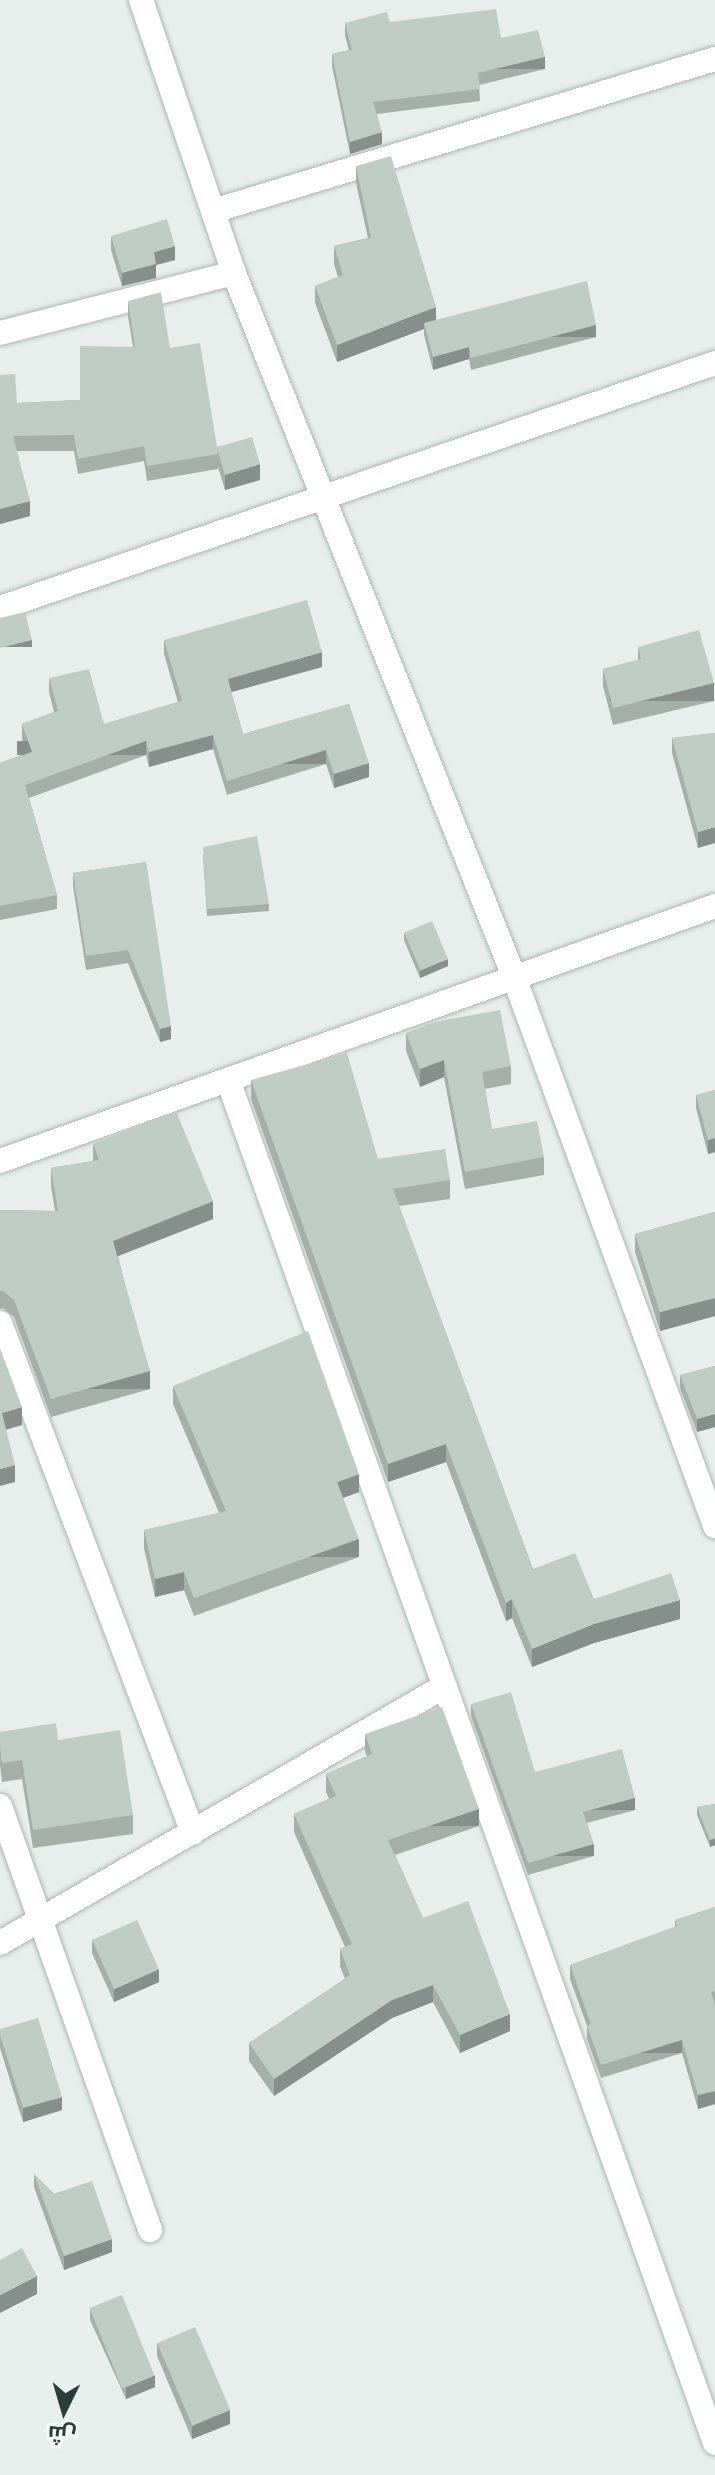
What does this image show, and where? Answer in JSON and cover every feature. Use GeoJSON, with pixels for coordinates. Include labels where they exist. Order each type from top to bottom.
{"type":"FeatureCollection","features":[{"type":"Feature","properties":{"kind":"street"},"geometry":{"type":"LineString","coordinates":[[141,0],[234,273],[514,977],[715,1526]]}},
{"type":"Feature","properties":{"kind":"street"},"geometry":{"type":"LineString","coordinates":[[213,211],[715,59]]}},
{"type":"Feature","properties":{"kind":"street"},"geometry":{"type":"LineString","coordinates":[[0,333],[234,273]]}},
{"type":"Feature","properties":{"kind":"street"},"geometry":{"type":"LineString","coordinates":[[0,608],[715,363]]}},
{"type":"Feature","properties":{"kind":"street"},"geometry":{"type":"LineString","coordinates":[[0,1161],[715,906]]}},
{"type":"Feature","properties":{"kind":"street"},"geometry":{"type":"LineString","coordinates":[[228,1080],[715,2443]]}},
{"type":"Feature","properties":{"kind":"street"},"geometry":{"type":"LineString","coordinates":[[0,1323],[193,1833]]}},
{"type":"Feature","properties":{"kind":"street"},"geometry":{"type":"LineString","coordinates":[[0,1943],[443,1687]]}},
{"type":"Feature","properties":{"kind":"street"},"geometry":{"type":"LineString","coordinates":[[0,1806],[150,2230]]}},
{"type":"Feature","properties":{"kind":"building"},"geometry":{"type":"Polygon","coordinates":[[[496,9],[501,38],[538,30],[545,57],[478,73],[480,89],[373,102],[382,132],[350,142],[332,54],[352,50],[345,23],[387,12],[390,22],[496,9]]]}},
{"type":"Feature","properties":{"kind":"building"},"geometry":{"type":"Polygon","coordinates":[[[391,156],[436,307],[337,345],[315,286],[343,275],[334,246],[371,238],[356,166],[391,156]]]}},
{"type":"Feature","properties":{"kind":"building"},"geometry":{"type":"Polygon","coordinates":[[[167,219],[175,246],[154,252],[156,264],[122,273],[111,236],[167,219]]]}},
{"type":"Feature","properties":{"kind":"building"},"geometry":{"type":"Polygon","coordinates":[[[587,281],[596,325],[471,358],[469,347],[433,357],[424,323],[587,281]]]}},
{"type":"Feature","properties":{"kind":"building"},"geometry":{"type":"Polygon","coordinates":[[[161,292],[170,348],[200,343],[217,447],[252,437],[260,464],[225,475],[217,448],[218,454],[147,466],[144,446],[78,459],[74,435],[13,436],[30,501],[0,509],[0,375],[15,374],[17,403],[80,400],[80,346],[135,347],[128,301],[161,292]]]}},
{"type":"Feature","properties":{"kind":"building"},"geometry":{"type":"Polygon","coordinates":[[[307,600],[322,652],[228,679],[243,734],[349,704],[369,763],[334,774],[326,750],[227,781],[213,735],[149,752],[146,741],[25,785],[57,895],[0,906],[0,763],[32,752],[22,724],[58,711],[49,678],[89,669],[104,724],[182,701],[164,640],[307,600]]]}},
{"type":"Feature","properties":{"kind":"building"},"geometry":{"type":"Polygon","coordinates":[[[25,612],[32,640],[0,648],[0,618],[25,612]]]}},
{"type":"Feature","properties":{"kind":"building"},"geometry":{"type":"Polygon","coordinates":[[[699,630],[714,683],[613,708],[603,669],[641,659],[638,647],[699,630]]]}},
{"type":"Feature","properties":{"kind":"building"},"geometry":{"type":"Polygon","coordinates":[[[715,733],[715,827],[698,832],[672,738],[715,733]]]}},
{"type":"Feature","properties":{"kind":"building"},"geometry":{"type":"Polygon","coordinates":[[[257,836],[269,904],[207,909],[203,847],[257,836]]]}},
{"type":"Feature","properties":{"kind":"building"},"geometry":{"type":"Polygon","coordinates":[[[146,862],[171,1026],[160,1029],[128,950],[86,956],[73,873],[146,862]]]}},
{"type":"Feature","properties":{"kind":"building"},"geometry":{"type":"Polygon","coordinates":[[[432,921],[448,959],[420,970],[404,933],[432,921]]]}},
{"type":"Feature","properties":{"kind":"building"},"geometry":{"type":"Polygon","coordinates":[[[500,1010],[511,1066],[482,1072],[492,1129],[537,1121],[544,1157],[465,1172],[444,1060],[420,1069],[406,1033],[434,1022],[500,1010]]]}},
{"type":"Feature","properties":{"kind":"building"},"geometry":{"type":"Polygon","coordinates":[[[347,1053],[378,1159],[445,1149],[450,1180],[393,1189],[533,1569],[575,1553],[594,1599],[671,1573],[680,1600],[594,1624],[532,1649],[512,1599],[506,1603],[446,1444],[388,1464],[251,1080],[347,1053]]]}},
{"type":"Feature","properties":{"kind":"building"},"geometry":{"type":"Polygon","coordinates":[[[715,1090],[715,1138],[708,1140],[696,1095],[715,1090]]]}},
{"type":"Feature","properties":{"kind":"building"},"geometry":{"type":"Polygon","coordinates":[[[176,1111],[213,1201],[113,1241],[150,1371],[51,1399],[14,1300],[0,1291],[0,1210],[58,1211],[51,1168],[99,1160],[93,1144],[176,1111]]]}},
{"type":"Feature","properties":{"kind":"building"},"geometry":{"type":"Polygon","coordinates":[[[715,1212],[715,1298],[660,1312],[635,1234],[715,1212]]]}},
{"type":"Feature","properties":{"kind":"building"},"geometry":{"type":"Polygon","coordinates":[[[308,1331],[359,1474],[337,1482],[359,1539],[194,1598],[184,1572],[155,1579],[144,1530],[226,1511],[173,1386],[308,1331]]]}},
{"type":"Feature","properties":{"kind":"building"},"geometry":{"type":"Polygon","coordinates":[[[0,1348],[22,1407],[2,1413],[15,1465],[0,1469],[0,1348]]]}},
{"type":"Feature","properties":{"kind":"building"},"geometry":{"type":"Polygon","coordinates":[[[715,1366],[715,1414],[697,1419],[680,1375],[715,1366]]]}},
{"type":"Feature","properties":{"kind":"building"},"geometry":{"type":"Polygon","coordinates":[[[511,1692],[535,1772],[622,1749],[635,1798],[583,1812],[594,1844],[528,1863],[471,1704],[511,1692]]]}},
{"type":"Feature","properties":{"kind":"building"},"geometry":{"type":"Polygon","coordinates":[[[442,1707],[479,1809],[388,1840],[423,1918],[468,1901],[510,2014],[460,2035],[433,1985],[392,2000],[274,2079],[249,2043],[350,1975],[340,1949],[352,1944],[294,1814],[336,1796],[326,1774],[372,1754],[365,1734],[442,1707]]]}},
{"type":"Feature","properties":{"kind":"building"},"geometry":{"type":"Polygon","coordinates":[[[56,1723],[58,1740],[120,1730],[133,1815],[33,1830],[22,1760],[2,1763],[0,1732],[56,1723]]]}},
{"type":"Feature","properties":{"kind":"building"},"geometry":{"type":"Polygon","coordinates":[[[715,1804],[715,1838],[710,1840],[697,1807],[715,1804]]]}},
{"type":"Feature","properties":{"kind":"building"},"geometry":{"type":"Polygon","coordinates":[[[715,1907],[715,1991],[711,1992],[715,2006],[715,2091],[698,2095],[682,2040],[601,2065],[587,2026],[591,2024],[570,1965],[677,1926],[675,1920],[715,1907]]]}},
{"type":"Feature","properties":{"kind":"building"},"geometry":{"type":"Polygon","coordinates":[[[137,1920],[159,1969],[114,1989],[92,1940],[137,1920]]]}},
{"type":"Feature","properties":{"kind":"building"},"geometry":{"type":"Polygon","coordinates":[[[38,2018],[62,2097],[23,2108],[0,2029],[38,2018]]]}},
{"type":"Feature","properties":{"kind":"building"},"geometry":{"type":"Polygon","coordinates":[[[34,2174],[53,2194],[92,2181],[112,2239],[64,2256],[34,2174]]]}},
{"type":"Feature","properties":{"kind":"building"},"geometry":{"type":"Polygon","coordinates":[[[22,2248],[37,2276],[0,2295],[0,2260],[22,2248]]]}},
{"type":"Feature","properties":{"kind":"building"},"geometry":{"type":"Polygon","coordinates":[[[122,2295],[155,2376],[122,2389],[90,2308],[122,2295]]]}},
{"type":"Feature","properties":{"kind":"building"},"geometry":{"type":"Polygon","coordinates":[[[195,2327],[230,2410],[192,2426],[157,2343],[195,2327]]]}}]}
